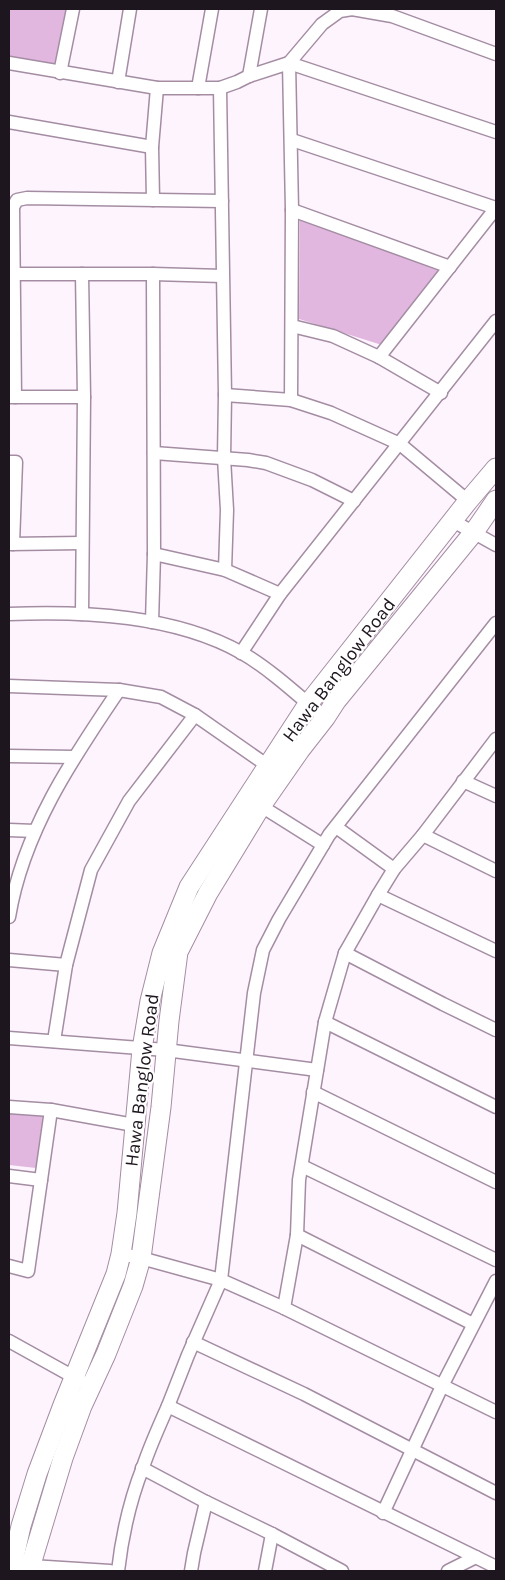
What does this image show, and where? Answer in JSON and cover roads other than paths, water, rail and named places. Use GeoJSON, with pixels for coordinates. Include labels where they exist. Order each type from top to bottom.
{"type":"FeatureCollection","features":[{"type":"Feature","properties":{"kind":"street"},"geometry":{"type":"LineString","coordinates":[[60,73],[73,9]]}},
{"type":"Feature","properties":{"kind":"street"},"geometry":{"type":"LineString","coordinates":[[118,82],[130,9]]}},
{"type":"Feature","properties":{"kind":"street"},"geometry":{"type":"LineString","coordinates":[[198,88],[212,9]]}},
{"type":"Feature","properties":{"kind":"street"},"geometry":{"type":"LineString","coordinates":[[249,76],[261,9]]}},
{"type":"Feature","properties":{"kind":"street"},"geometry":{"type":"LineString","coordinates":[[9,63],[157,88],[220,88],[249,76],[290,63],[322,24],[340,11],[352,9],[393,12],[496,54]]}},
{"type":"Feature","properties":{"kind":"street"},"geometry":{"type":"LineString","coordinates":[[290,63],[496,132]]}},
{"type":"Feature","properties":{"kind":"street"},"geometry":{"type":"LineString","coordinates":[[290,63],[292,140],[291,400]]}},
{"type":"Feature","properties":{"kind":"street"},"geometry":{"type":"LineString","coordinates":[[153,200],[152,147],[157,88]]}},
{"type":"Feature","properties":{"kind":"street"},"geometry":{"type":"LineString","coordinates":[[220,88],[225,395],[224,458],[227,510],[225,570]]}},
{"type":"Feature","properties":{"kind":"street"},"geometry":{"type":"LineString","coordinates":[[9,122],[152,147]]}},
{"type":"Feature","properties":{"kind":"street"},"geometry":{"type":"LineString","coordinates":[[292,140],[496,208],[379,358]]}},
{"type":"Feature","properties":{"kind":"street"},"geometry":{"type":"LineString","coordinates":[[84,397],[12,397],[13,207],[17,200],[27,198],[222,201]]}},
{"type":"Feature","properties":{"kind":"street"},"geometry":{"type":"LineString","coordinates":[[292,210],[450,267]]}},
{"type":"Feature","properties":{"kind":"street"},"geometry":{"type":"LineString","coordinates":[[14,274],[222,276]]}},
{"type":"Feature","properties":{"kind":"street"},"geometry":{"type":"LineString","coordinates":[[82,274],[84,397],[82,614]]}},
{"type":"Feature","properties":{"kind":"street"},"geometry":{"type":"LineString","coordinates":[[152,622],[154,554],[153,274]]}},
{"type":"Feature","properties":{"kind":"street"},"geometry":{"type":"LineString","coordinates":[[241,653],[280,594],[496,321]]}},
{"type":"Feature","properties":{"kind":"street"},"geometry":{"type":"LineString","coordinates":[[292,326],[333,336],[379,358],[440,393]]}},
{"type":"Feature","properties":{"kind":"street"},"geometry":{"type":"LineString","coordinates":[[225,395],[291,400],[331,413],[400,444],[468,501]]}},
{"type":"Feature","properties":{"kind":"street"},"geometry":{"type":"LineString","coordinates":[[154,453],[266,463],[312,480],[354,500]]}},
{"type":"Feature","properties":{"kind":"street"},"geometry":{"type":"LineString","coordinates":[[9,462],[16,462],[11,544],[82,543]]}},
{"type":"Feature","properties":{"kind":"street","name":"Hawa Banglow Road"},"geometry":{"type":"LineString","coordinates":[[11,1571],[21,1526],[37,1474],[116,1274],[127,1213],[142,1049],[150,1001],[162,953],[189,887],[308,704],[496,468]]}},
{"type":"Feature","properties":{"kind":"street","name":"Hawa Banglow Road"},"geometry":{"type":"LineString","coordinates":[[30,1568],[63,1458],[82,1406],[106,1354],[133,1286],[142,1258],[178,952],[208,893],[261,806],[300,750],[336,701],[474,532],[496,500]]}},
{"type":"Feature","properties":{"kind":"street"},"geometry":{"type":"LineString","coordinates":[[453,521],[496,545]]}},
{"type":"Feature","properties":{"kind":"street"},"geometry":{"type":"LineString","coordinates":[[154,554],[225,570],[280,594]]}},
{"type":"Feature","properties":{"kind":"street"},"geometry":{"type":"LineString","coordinates":[[9,614],[82,614],[152,622],[209,636],[254,661],[325,718]]}},
{"type":"Feature","properties":{"kind":"street"},"geometry":{"type":"LineString","coordinates":[[118,1571],[121,1547],[142,1468],[221,1280],[254,993],[263,950],[323,845],[496,623]]}},
{"type":"Feature","properties":{"kind":"street"},"geometry":{"type":"LineString","coordinates":[[9,686],[119,690],[161,697],[195,715],[268,766]]}},
{"type":"Feature","properties":{"kind":"street"},"geometry":{"type":"LineString","coordinates":[[9,917],[10,903],[18,872],[49,802],[74,757],[119,690]]}},
{"type":"Feature","properties":{"kind":"street"},"geometry":{"type":"LineString","coordinates":[[54,1041],[66,965],[91,870],[130,801],[195,715]]}},
{"type":"Feature","properties":{"kind":"street"},"geometry":{"type":"LineString","coordinates":[[284,1308],[297,1235],[299,1180],[325,1022],[345,953],[394,869],[423,835],[496,739]]}},
{"type":"Feature","properties":{"kind":"street"},"geometry":{"type":"LineString","coordinates":[[9,756],[74,757]]}},
{"type":"Feature","properties":{"kind":"street"},"geometry":{"type":"LineString","coordinates":[[464,780],[496,796]]}},
{"type":"Feature","properties":{"kind":"street"},"geometry":{"type":"LineString","coordinates":[[261,806],[323,845]]}},
{"type":"Feature","properties":{"kind":"street"},"geometry":{"type":"LineString","coordinates":[[336,827],[394,869]]}},
{"type":"Feature","properties":{"kind":"street"},"geometry":{"type":"LineString","coordinates":[[9,830],[35,831]]}},
{"type":"Feature","properties":{"kind":"street"},"geometry":{"type":"LineString","coordinates":[[423,835],[496,871]]}},
{"type":"Feature","properties":{"kind":"street"},"geometry":{"type":"LineString","coordinates":[[378,894],[496,951]]}},
{"type":"Feature","properties":{"kind":"street"},"geometry":{"type":"LineString","coordinates":[[345,953],[496,1030]]}},
{"type":"Feature","properties":{"kind":"street"},"geometry":{"type":"LineString","coordinates":[[9,960],[66,965]]}},
{"type":"Feature","properties":{"kind":"street"},"geometry":{"type":"LineString","coordinates":[[325,1022],[496,1107]]}},
{"type":"Feature","properties":{"kind":"street"},"geometry":{"type":"LineString","coordinates":[[9,1038],[166,1050],[317,1070]]}},
{"type":"Feature","properties":{"kind":"street"},"geometry":{"type":"LineString","coordinates":[[313,1092],[496,1182]]}},
{"type":"Feature","properties":{"kind":"street"},"geometry":{"type":"LineString","coordinates":[[9,1107],[51,1110],[134,1125]]}},
{"type":"Feature","properties":{"kind":"street"},"geometry":{"type":"LineString","coordinates":[[9,1266],[28,1271],[51,1110]]}},
{"type":"Feature","properties":{"kind":"street"},"geometry":{"type":"LineString","coordinates":[[302,1166],[496,1260]]}},
{"type":"Feature","properties":{"kind":"street"},"geometry":{"type":"LineString","coordinates":[[9,1176],[41,1180]]}},
{"type":"Feature","properties":{"kind":"street"},"geometry":{"type":"LineString","coordinates":[[297,1235],[473,1324]]}},
{"type":"Feature","properties":{"kind":"street"},"geometry":{"type":"LineString","coordinates":[[121,1254],[221,1280],[443,1384],[496,1412]]}},
{"type":"Feature","properties":{"kind":"street"},"geometry":{"type":"LineString","coordinates":[[383,1513],[443,1384],[496,1281]]}},
{"type":"Feature","properties":{"kind":"street"},"geometry":{"type":"LineString","coordinates":[[9,1341],[91,1387]]}},
{"type":"Feature","properties":{"kind":"street"},"geometry":{"type":"LineString","coordinates":[[194,1342],[304,1394],[496,1493]]}},
{"type":"Feature","properties":{"kind":"street"},"geometry":{"type":"LineString","coordinates":[[168,1406],[496,1568]]}},
{"type":"Feature","properties":{"kind":"street"},"geometry":{"type":"LineString","coordinates":[[142,1468],[272,1534],[328,1568],[342,1571]]}},
{"type":"Feature","properties":{"kind":"street"},"geometry":{"type":"LineString","coordinates":[[191,1571],[206,1502]]}},
{"type":"Feature","properties":{"kind":"street"},"geometry":{"type":"LineString","coordinates":[[265,1571],[272,1534]]}},
{"type":"Feature","properties":{"kind":"street"},"geometry":{"type":"LineString","coordinates":[[448,1571],[476,1557]]}},
{"type":"Feature","properties":{"kind":"street"},"geometry":{"type":"LineString","coordinates":[[30,1568],[110,1571]]}}]}
